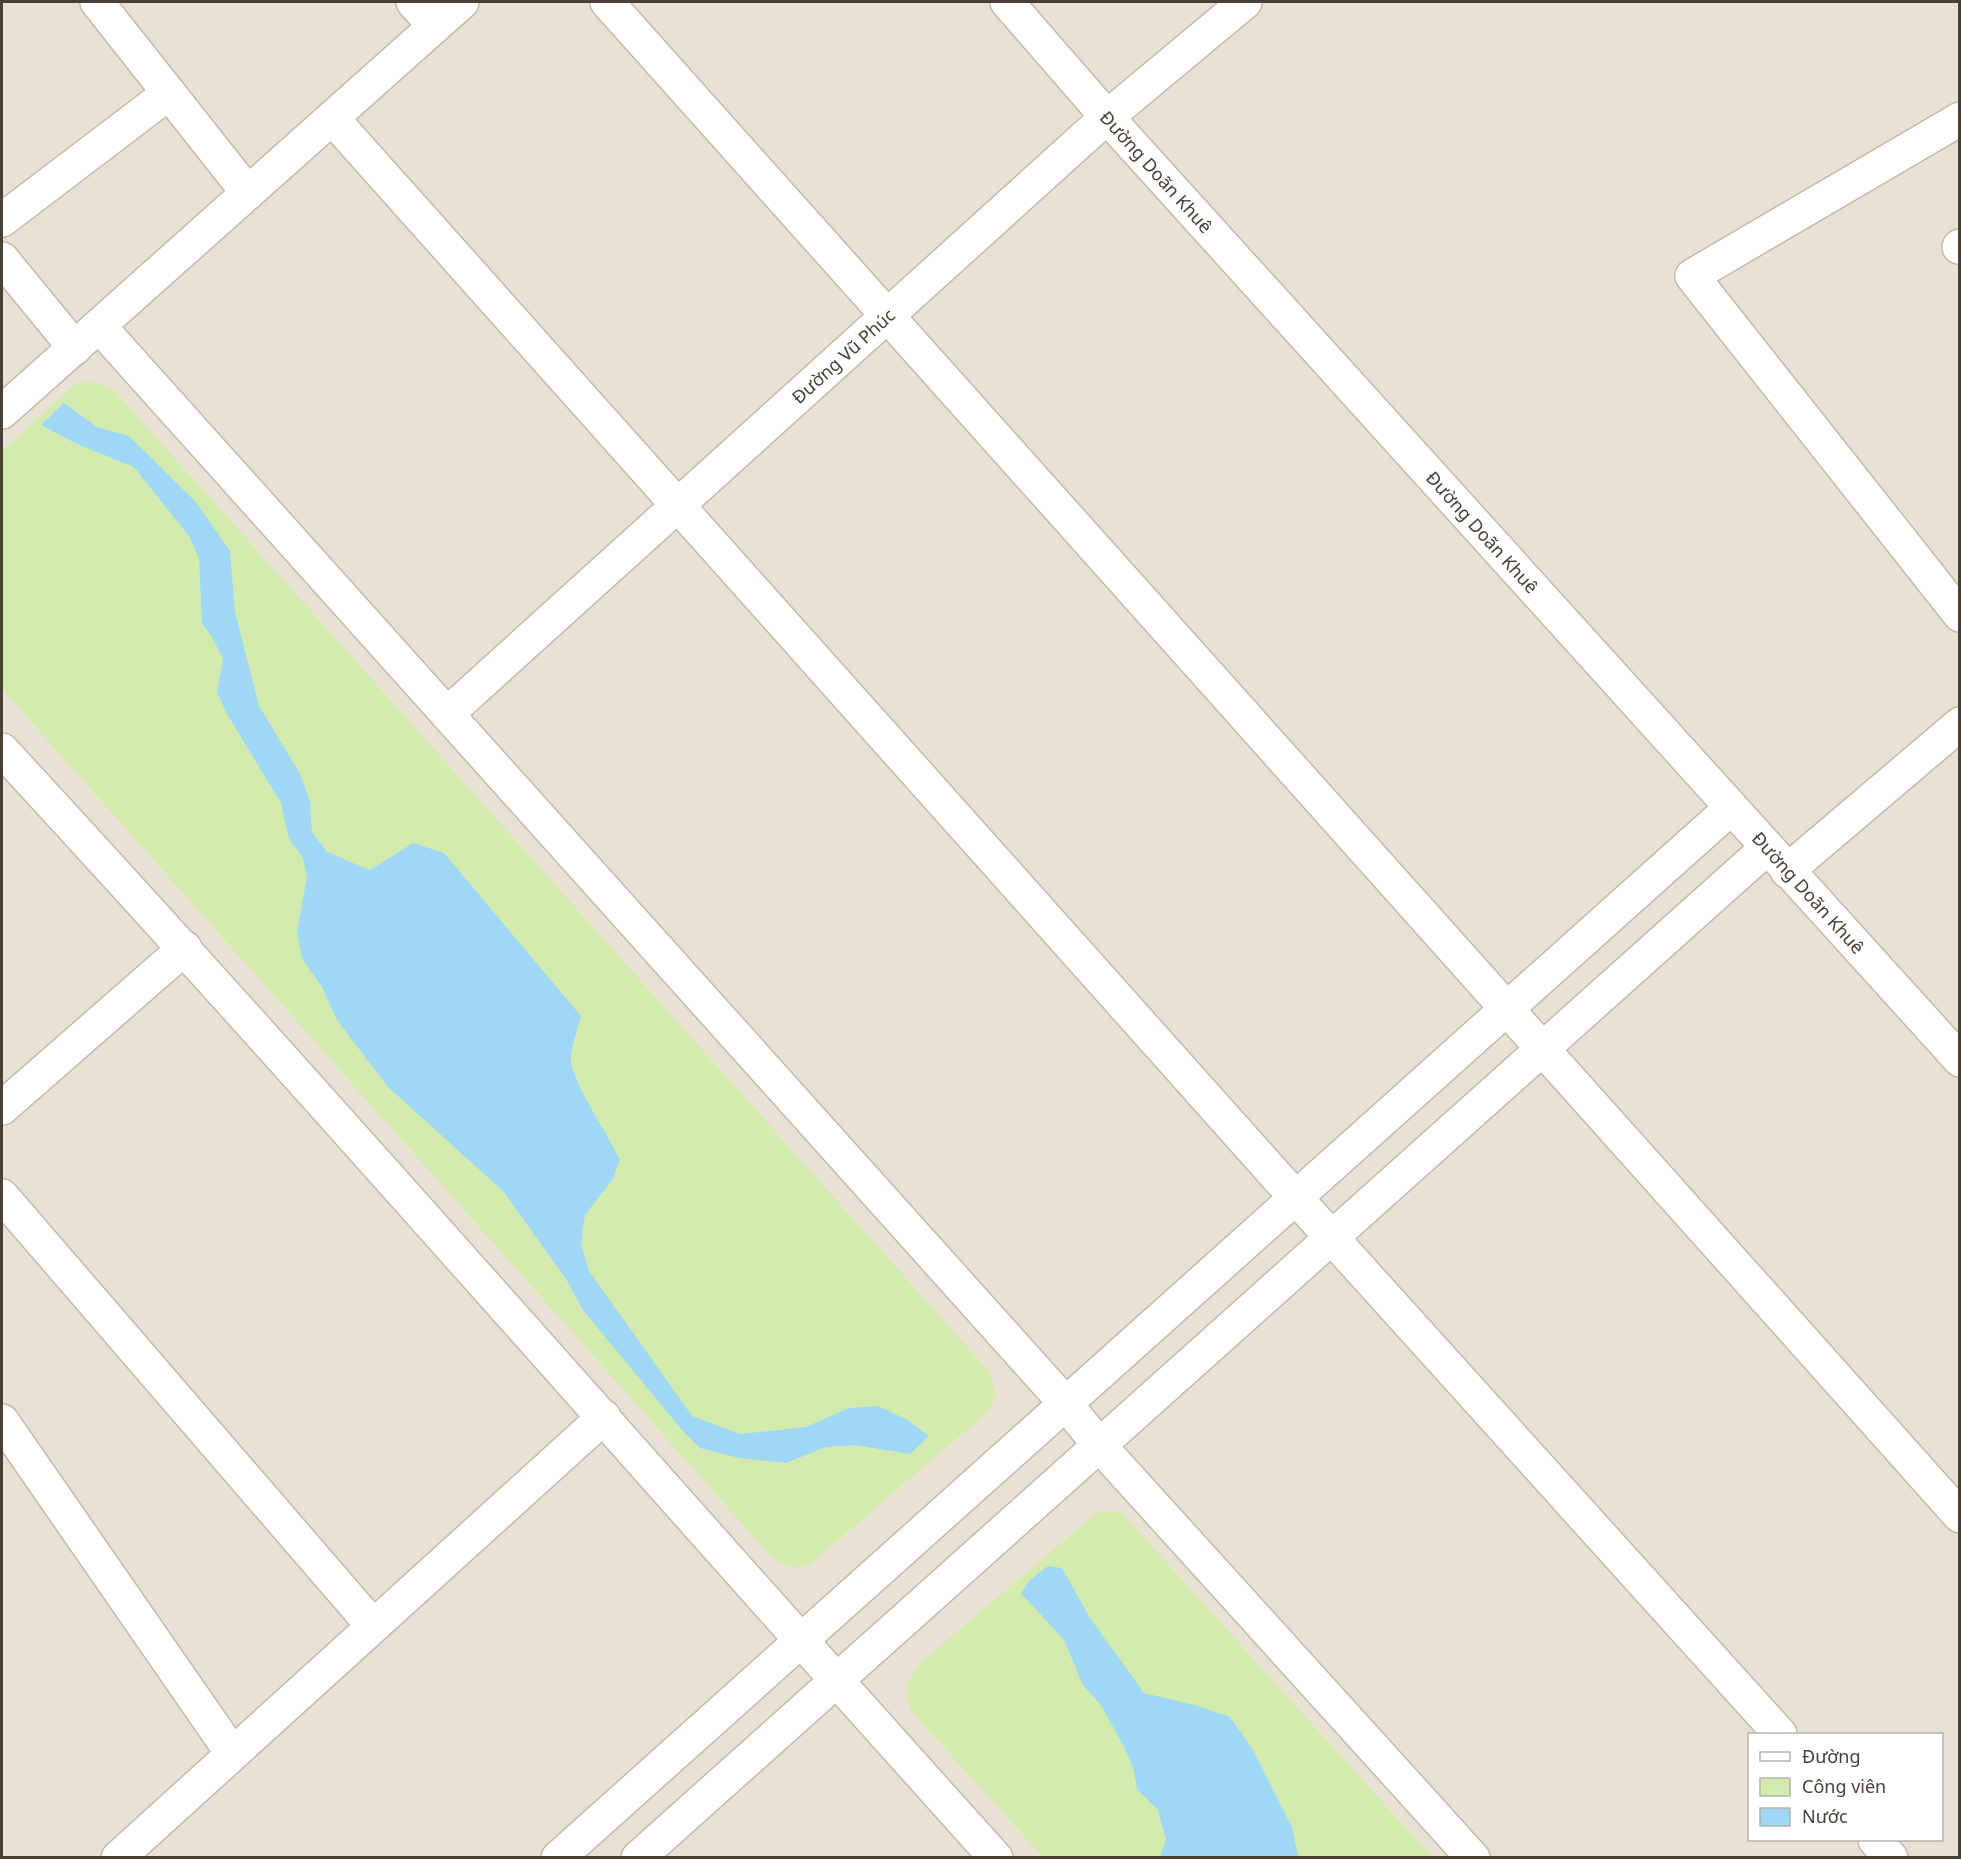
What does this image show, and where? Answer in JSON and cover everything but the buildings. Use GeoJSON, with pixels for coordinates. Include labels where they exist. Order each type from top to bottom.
{"type":"FeatureCollection","features":[{"type":"Feature","properties":{"kind":"street"},"geometry":{"type":"LineString","coordinates":[[98,2],[248,193]]}},
{"type":"Feature","properties":{"kind":"street"},"geometry":{"type":"LineString","coordinates":[[413,2],[435,26]]}},
{"type":"Feature","properties":{"kind":"street"},"geometry":{"type":"LineString","coordinates":[[2,412],[462,2]]}},
{"type":"Feature","properties":{"kind":"street"},"geometry":{"type":"LineString","coordinates":[[607,2],[1508,1008],[1959,1516]]}},
{"type":"Feature","properties":{"kind":"street","name":"Đường Doãn Khuê"},"geometry":{"type":"LineString","coordinates":[[1007,2],[1107,117],[1959,1060]]}},
{"type":"Feature","properties":{"kind":"street","name":"Đường Vũ Phúc"},"geometry":{"type":"LineString","coordinates":[[447,714],[1107,117],[1245,2]]}},
{"type":"Feature","properties":{"kind":"street"},"geometry":{"type":"LineString","coordinates":[[2,219],[169,93]]}},
{"type":"Feature","properties":{"kind":"street"},"geometry":{"type":"LineString","coordinates":[[332,118],[1296,1198],[1779,1733]]}},
{"type":"Feature","properties":{"kind":"street"},"geometry":{"type":"LineString","coordinates":[[1959,119],[1692,276],[1959,615]]}},
{"type":"Feature","properties":{"kind":"street"},"geometry":{"type":"LineString","coordinates":[[2,260],[75,348]]}},
{"type":"Feature","properties":{"kind":"street"},"geometry":{"type":"LineString","coordinates":[[99,326],[1066,1404],[1099,1445],[1473,1857]]}},
{"type":"Feature","properties":{"kind":"street"},"geometry":{"type":"LineString","coordinates":[[638,1857],[1542,1049],[1777,860],[1959,724]]}},
{"type":"Feature","properties":{"kind":"street"},"geometry":{"type":"LineString","coordinates":[[2,750],[185,948],[604,1417],[800,1641],[996,1857]]}},
{"type":"Feature","properties":{"kind":"street"},"geometry":{"type":"LineString","coordinates":[[558,1857],[1731,808]]}},
{"type":"Feature","properties":{"kind":"street"},"geometry":{"type":"LineString","coordinates":[[2,1108],[185,948]]}},
{"type":"Feature","properties":{"kind":"street"},"geometry":{"type":"LineString","coordinates":[[2,1196],[373,1626]]}},
{"type":"Feature","properties":{"kind":"street"},"geometry":{"type":"LineString","coordinates":[[118,1857],[604,1417]]}},
{"type":"Feature","properties":{"kind":"street"},"geometry":{"type":"LineString","coordinates":[[2,1421],[232,1753]]}},
{"type":"Feature","properties":{"kind":"street"},"geometry":{"type":"LineString","coordinates":[[1877,1841],[1891,1857]]}},
{"type":"Feature","properties":{"kind":"shaded area"},"geometry":{"type":"Polygon","coordinates":[[[2,2],[1959,2],[1959,1857],[2,1858],[2,2]]]}},
{"type":"Feature","properties":{"kind":"green space"},"geometry":{"type":"Polygon","coordinates":[[[94,381],[115,391],[988,1370],[996,1394],[987,1413],[809,1565],[796,1568],[776,1562],[2,689],[2,451],[75,384],[94,381]]]}},
{"type":"Feature","properties":{"kind":"green space"},"geometry":{"type":"Polygon","coordinates":[[[1112,1511],[1123,1514],[1432,1857],[1043,1857],[910,1710],[906,1685],[920,1663],[1097,1512],[1112,1511]]]}},
{"type":"Feature","properties":{"kind":"water"},"geometry":{"type":"Polygon","coordinates":[[[64,403],[97,427],[129,436],[196,502],[230,551],[235,612],[259,706],[299,772],[310,801],[312,832],[327,852],[370,870],[413,843],[444,853],[581,1016],[574,1039],[571,1062],[585,1097],[620,1160],[612,1180],[585,1215],[581,1244],[589,1271],[692,1416],[740,1434],[806,1427],[849,1408],[878,1406],[906,1419],[929,1436],[910,1454],[855,1445],[826,1447],[786,1463],[739,1458],[700,1448],[682,1430],[583,1310],[566,1279],[503,1191],[388,1087],[337,1020],[322,987],[302,958],[297,932],[307,877],[303,858],[289,839],[281,803],[227,714],[217,692],[223,659],[202,623],[199,558],[189,536],[134,467],[75,443],[41,425],[64,403]]]}},
{"type":"Feature","properties":{"kind":"water"},"geometry":{"type":"Polygon","coordinates":[[[1048,1566],[1062,1568],[1090,1618],[1144,1693],[1195,1705],[1230,1717],[1253,1750],[1292,1827],[1298,1857],[1160,1857],[1166,1840],[1158,1810],[1137,1789],[1133,1767],[1123,1745],[1101,1705],[1083,1685],[1064,1640],[1021,1593],[1030,1580],[1048,1566]]]}}]}
